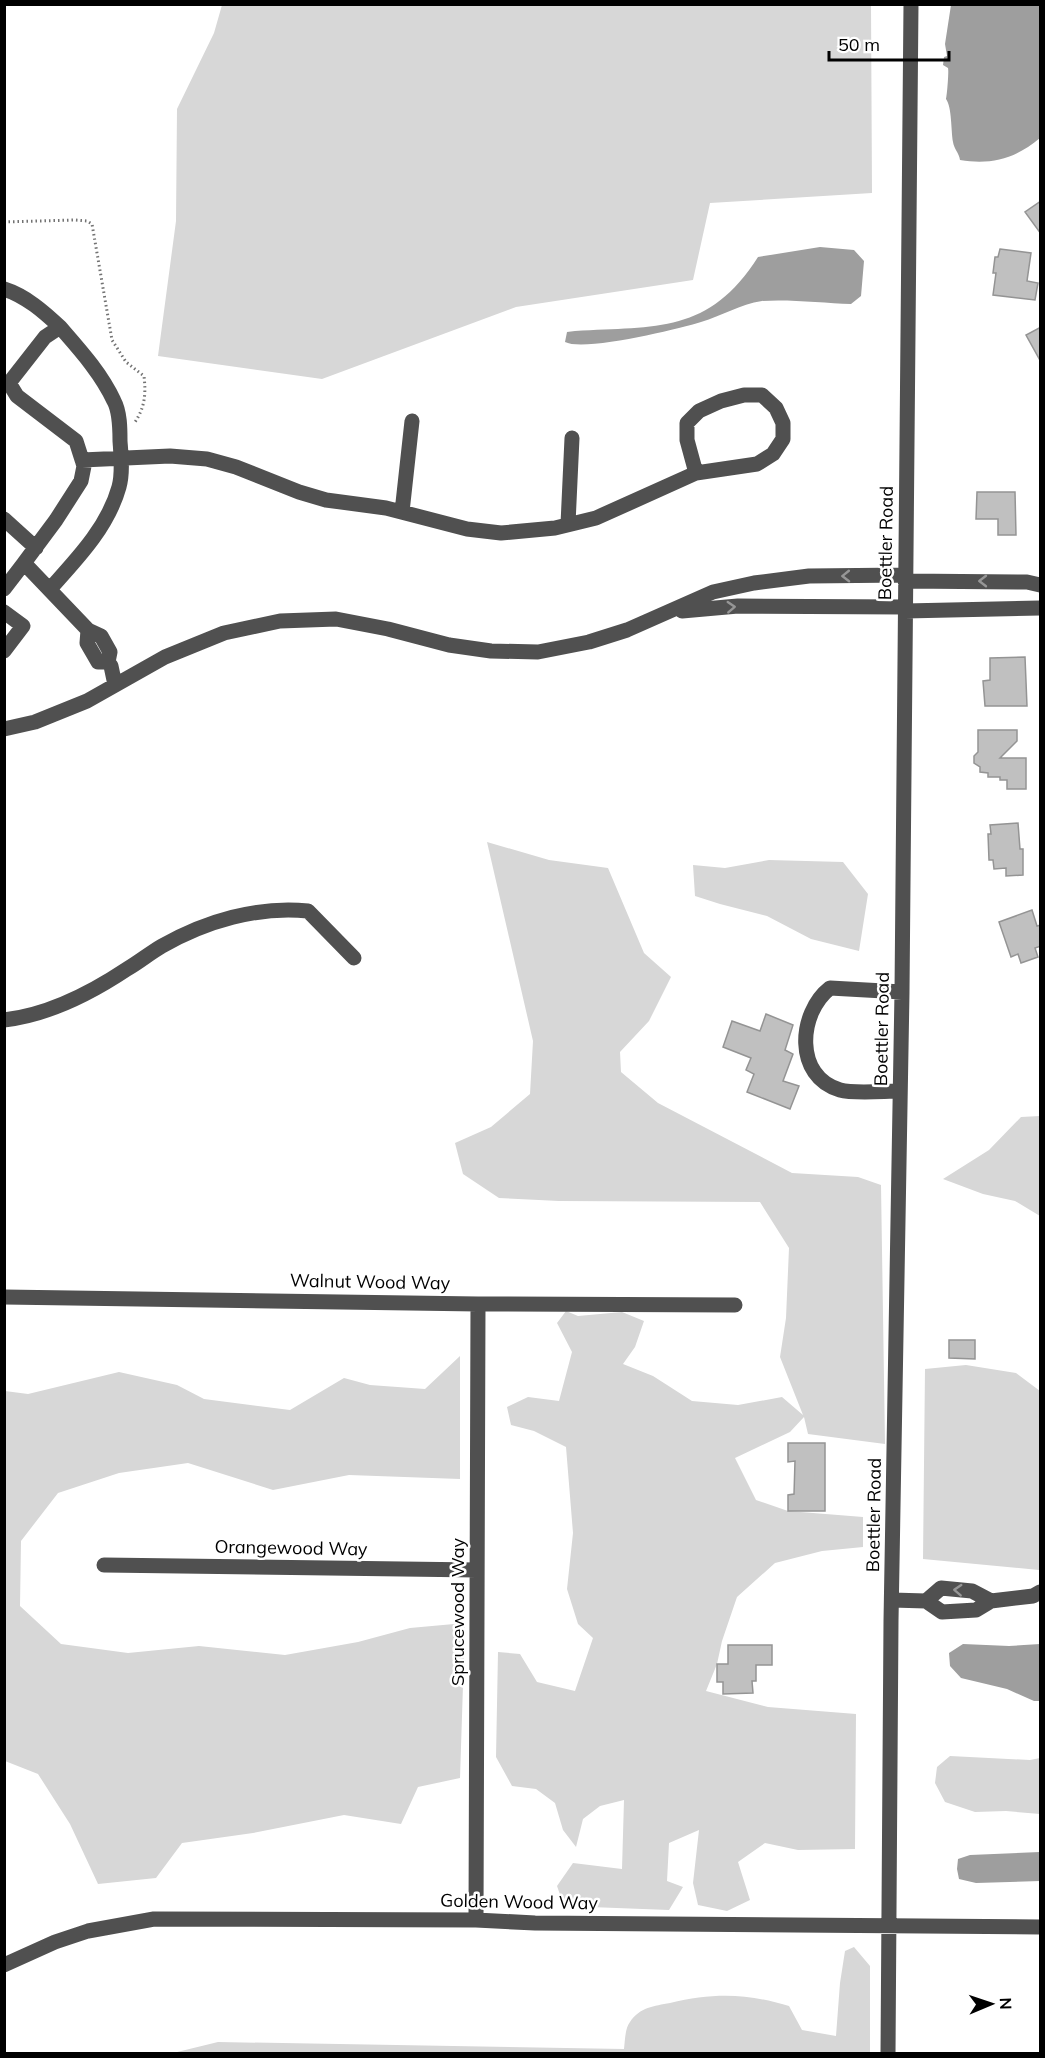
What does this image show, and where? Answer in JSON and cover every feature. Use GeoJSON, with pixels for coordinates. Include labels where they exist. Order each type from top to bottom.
{"type":"FeatureCollection","features":[{"type":"Feature","properties":{"kind":"street","name":"Boettler Road"},"geometry":{"type":"LineString","coordinates":[[888,2054],[892,1600],[902,992],[911,4]]}},
{"type":"Feature","properties":{"kind":"street"},"geometry":{"type":"LineString","coordinates":[[4,289],[13,292],[41,310],[60,327],[93,366],[115,403],[120,428],[120,486],[104,522],[78,559],[50,589]]}},
{"type":"Feature","properties":{"kind":"street"},"geometry":{"type":"LineString","coordinates":[[7,579],[24,564],[81,481],[84,466],[76,441],[17,396],[9,383],[45,337],[60,327]]}},
{"type":"Feature","properties":{"kind":"street"},"geometry":{"type":"LineString","coordinates":[[82,460],[170,456],[207,459],[236,467],[326,500],[402,512],[467,529],[501,533],[555,528],[596,518],[696,473],[757,464],[773,454],[783,439],[783,423],[776,408],[762,396],[744,394],[720,400],[699,411],[687,423],[687,440],[696,473]]}},
{"type":"Feature","properties":{"kind":"street"},"geometry":{"type":"LineString","coordinates":[[402,512],[412,421]]}},
{"type":"Feature","properties":{"kind":"street"},"geometry":{"type":"LineString","coordinates":[[568,524],[572,438]]}},
{"type":"Feature","properties":{"kind":"street"},"geometry":{"type":"LineString","coordinates":[[4,519],[36,548]]}},
{"type":"Feature","properties":{"kind":"street"},"geometry":{"type":"LineString","coordinates":[[24,564],[88,630],[101,636],[110,652],[108,662],[116,685]]}},
{"type":"Feature","properties":{"kind":"street"},"geometry":{"type":"LineString","coordinates":[[4,729],[46,717],[87,701],[165,657],[224,633],[280,621],[336,619],[388,629],[449,645],[491,651],[538,652],[627,630],[713,592],[771,580],[809,576],[1027,582],[1041,585]]}},
{"type":"Feature","properties":{"kind":"street"},"geometry":{"type":"LineString","coordinates":[[673,611],[738,606],[904,609],[1041,608]]}},
{"type":"Feature","properties":{"kind":"street"},"geometry":{"type":"LineString","coordinates":[[4,612],[23,626],[4,651]]}},
{"type":"Feature","properties":{"kind":"street"},"geometry":{"type":"LineString","coordinates":[[4,1020],[50,1009],[92,991],[160,947],[197,928],[247,914],[282,908],[308,911],[354,958]]}},
{"type":"Feature","properties":{"kind":"street"},"geometry":{"type":"LineString","coordinates":[[900,1091],[841,1090],[820,1080],[810,1065],[806,1043],[809,1019],[820,996],[830,988],[902,992]]}},
{"type":"Feature","properties":{"kind":"street","name":"Walnut Wood Way"},"geometry":{"type":"LineString","coordinates":[[4,1297],[478,1304],[735,1305]]}},
{"type":"Feature","properties":{"kind":"street","name":"Sprucewood Way"},"geometry":{"type":"LineString","coordinates":[[476,1920],[478,1304]]}},
{"type":"Feature","properties":{"kind":"street","name":"Orangewood Way"},"geometry":{"type":"LineString","coordinates":[[104,1565],[477,1570]]}},
{"type":"Feature","properties":{"kind":"street"},"geometry":{"type":"LineString","coordinates":[[926,1601],[941,1588],[972,1591],[992,1601]]}},
{"type":"Feature","properties":{"kind":"street"},"geometry":{"type":"LineString","coordinates":[[892,1600],[926,1601],[942,1612],[975,1610],[992,1601],[1033,1596],[1041,1592]]}},
{"type":"Feature","properties":{"kind":"street","name":"Golden Wood Way"},"geometry":{"type":"LineString","coordinates":[[4,1965],[55,1942],[88,1931],[154,1919],[476,1920],[535,1923],[1041,1928]]}},
{"type":"Feature","properties":{"kind":"path"},"geometry":{"type":"LineString","coordinates":[[4,222],[75,220],[92,224],[112,340],[126,362],[144,376],[144,406],[136,421],[128,427],[120,428]]}},
{"type":"Feature","properties":{"kind":"shaded area"},"geometry":{"type":"Polygon","coordinates":[[[222,5],[871,5],[872,193],[710,203],[693,280],[516,307],[322,379],[158,356],[176,221],[177,109],[214,33],[222,5]]]}},
{"type":"Feature","properties":{"kind":"shaded area"},"geometry":{"type":"Polygon","coordinates":[[[951,5],[1040,5],[1040,138],[1012,156],[982,162],[960,160],[954,147],[946,99],[948,68],[943,65],[944,57],[947,56],[945,44],[951,5]]]}},
{"type":"Feature","properties":{"kind":"shaded area"},"geometry":{"type":"Polygon","coordinates":[[[820,247],[854,250],[864,261],[861,296],[851,304],[762,301],[701,322],[653,334],[591,344],[565,342],[567,332],[656,326],[679,321],[700,313],[720,300],[739,282],[758,257],[820,247]]]}},
{"type":"Feature","properties":{"kind":"shaded area"},"geometry":{"type":"Polygon","coordinates":[[[487,842],[549,860],[608,868],[644,953],[671,977],[649,1021],[620,1052],[621,1072],[658,1103],[792,1173],[858,1177],[881,1185],[885,1444],[808,1434],[804,1417],[790,1432],[735,1458],[756,1500],[788,1511],[863,1517],[863,1547],[822,1551],[775,1563],[737,1597],[717,1664],[706,1691],[768,1707],[856,1714],[855,1849],[798,1850],[765,1843],[738,1862],[750,1900],[727,1911],[698,1905],[693,1883],[699,1830],[669,1843],[667,1881],[683,1887],[669,1910],[564,1906],[557,1886],[573,1863],[622,1869],[624,1800],[600,1806],[583,1819],[576,1847],[563,1830],[555,1803],[536,1789],[512,1786],[496,1757],[498,1652],[520,1654],[537,1682],[575,1691],[593,1638],[578,1624],[567,1589],[573,1533],[566,1447],[534,1431],[511,1425],[507,1407],[528,1397],[559,1401],[572,1352],[557,1323],[566,1311],[578,1316],[622,1312],[644,1321],[635,1347],[623,1364],[653,1376],[692,1401],[738,1405],[782,1397],[803,1415],[780,1357],[786,1318],[789,1248],[760,1202],[559,1201],[499,1198],[463,1174],[455,1143],[491,1127],[530,1094],[533,1041],[487,842]]]}},
{"type":"Feature","properties":{"kind":"shaded area"},"geometry":{"type":"Polygon","coordinates":[[[769,860],[843,862],[868,894],[859,951],[811,939],[767,916],[695,896],[693,865],[725,868],[769,860]]]}},
{"type":"Feature","properties":{"kind":"shaded area"},"geometry":{"type":"Polygon","coordinates":[[[1040,1116],[1040,1216],[1015,1201],[983,1194],[943,1179],[989,1150],[1021,1117],[1040,1116]]]}},
{"type":"Feature","properties":{"kind":"shaded area"},"geometry":{"type":"Polygon","coordinates":[[[460,1356],[460,1479],[349,1475],[273,1490],[188,1463],[119,1473],[58,1493],[21,1541],[20,1606],[61,1644],[128,1653],[199,1646],[285,1655],[358,1642],[410,1628],[465,1623],[460,1778],[418,1787],[401,1824],[344,1815],[253,1833],[182,1843],[156,1878],[98,1884],[70,1824],[38,1774],[5,1761],[5,1391],[28,1394],[119,1372],[177,1385],[204,1399],[290,1410],[344,1378],[370,1385],[425,1389],[460,1356]]]}},
{"type":"Feature","properties":{"kind":"shaded area"},"geometry":{"type":"Polygon","coordinates":[[[966,1365],[1016,1373],[1040,1391],[1039,1570],[923,1559],[925,1369],[966,1365]]]}},
{"type":"Feature","properties":{"kind":"shaded area"},"geometry":{"type":"Polygon","coordinates":[[[963,1644],[1009,1646],[1040,1644],[1040,1701],[1034,1701],[1007,1689],[961,1678],[950,1666],[949,1653],[963,1644]]]}},
{"type":"Feature","properties":{"kind":"shaded area"},"geometry":{"type":"Polygon","coordinates":[[[950,1756],[1030,1760],[1040,1758],[1040,1814],[1006,1811],[975,1812],[945,1802],[935,1783],[937,1767],[950,1756]]]}},
{"type":"Feature","properties":{"kind":"shaded area"},"geometry":{"type":"Polygon","coordinates":[[[1040,1852],[1040,1881],[976,1883],[959,1879],[958,1859],[970,1855],[1040,1852]]]}},
{"type":"Feature","properties":{"kind":"shaded area"},"geometry":{"type":"Polygon","coordinates":[[[854,1947],[870,1966],[870,2053],[173,2053],[218,2042],[624,2049],[628,2025],[643,2010],[653,2006],[715,1996],[744,1997],[789,2006],[802,2030],[836,2036],[845,1951],[854,1947]]]}},
{"type":"Feature","properties":{"kind":"building"},"geometry":{"type":"Polygon","coordinates":[[[1041,201],[1041,234],[1025,212],[1041,201]]]}},
{"type":"Feature","properties":{"kind":"building"},"geometry":{"type":"Polygon","coordinates":[[[1000,249],[1031,253],[1027,281],[1038,283],[1035,300],[993,295],[996,273],[993,273],[995,257],[998,257],[1000,249]]]}},
{"type":"Feature","properties":{"kind":"building"},"geometry":{"type":"Polygon","coordinates":[[[1041,327],[1041,362],[1026,335],[1041,327]]]}},
{"type":"Feature","properties":{"kind":"building"},"geometry":{"type":"Polygon","coordinates":[[[977,492],[1015,492],[1016,535],[998,535],[998,519],[976,519],[977,492]]]}},
{"type":"Feature","properties":{"kind":"building"},"geometry":{"type":"Polygon","coordinates":[[[1025,657],[1027,706],[985,706],[983,681],[990,680],[990,658],[1025,657]]]}},
{"type":"Feature","properties":{"kind":"building"},"geometry":{"type":"Polygon","coordinates":[[[978,730],[1017,730],[1017,741],[1000,758],[1026,758],[1026,789],[1007,789],[1007,780],[1000,780],[1000,777],[988,777],[988,773],[980,772],[980,767],[974,763],[974,756],[978,752],[978,730]]]}},
{"type":"Feature","properties":{"kind":"building"},"geometry":{"type":"Polygon","coordinates":[[[1018,823],[1020,849],[1023,849],[1023,875],[1006,876],[1006,868],[994,869],[993,860],[989,860],[990,825],[1018,823]]]}},
{"type":"Feature","properties":{"kind":"building"},"geometry":{"type":"Polygon","coordinates":[[[1032,910],[1037,926],[1041,925],[1041,946],[1035,948],[1038,957],[1021,963],[1018,954],[1011,957],[999,922],[1032,910]]]}},
{"type":"Feature","properties":{"kind":"building"},"geometry":{"type":"Polygon","coordinates":[[[766,1014],[793,1025],[785,1050],[793,1054],[783,1081],[799,1086],[790,1109],[747,1092],[754,1074],[746,1070],[751,1058],[723,1047],[732,1021],[760,1031],[766,1014]]]}},
{"type":"Feature","properties":{"kind":"building"},"geometry":{"type":"Polygon","coordinates":[[[949,1340],[975,1340],[975,1359],[949,1358],[949,1340]]]}},
{"type":"Feature","properties":{"kind":"building"},"geometry":{"type":"Polygon","coordinates":[[[788,1443],[825,1443],[825,1511],[788,1511],[788,1495],[794,1494],[795,1461],[788,1462],[788,1443]]]}},
{"type":"Feature","properties":{"kind":"building"},"geometry":{"type":"Polygon","coordinates":[[[728,1645],[772,1645],[772,1665],[756,1665],[756,1681],[752,1681],[753,1693],[723,1694],[723,1682],[717,1682],[717,1664],[728,1664],[728,1645]]]}}]}
